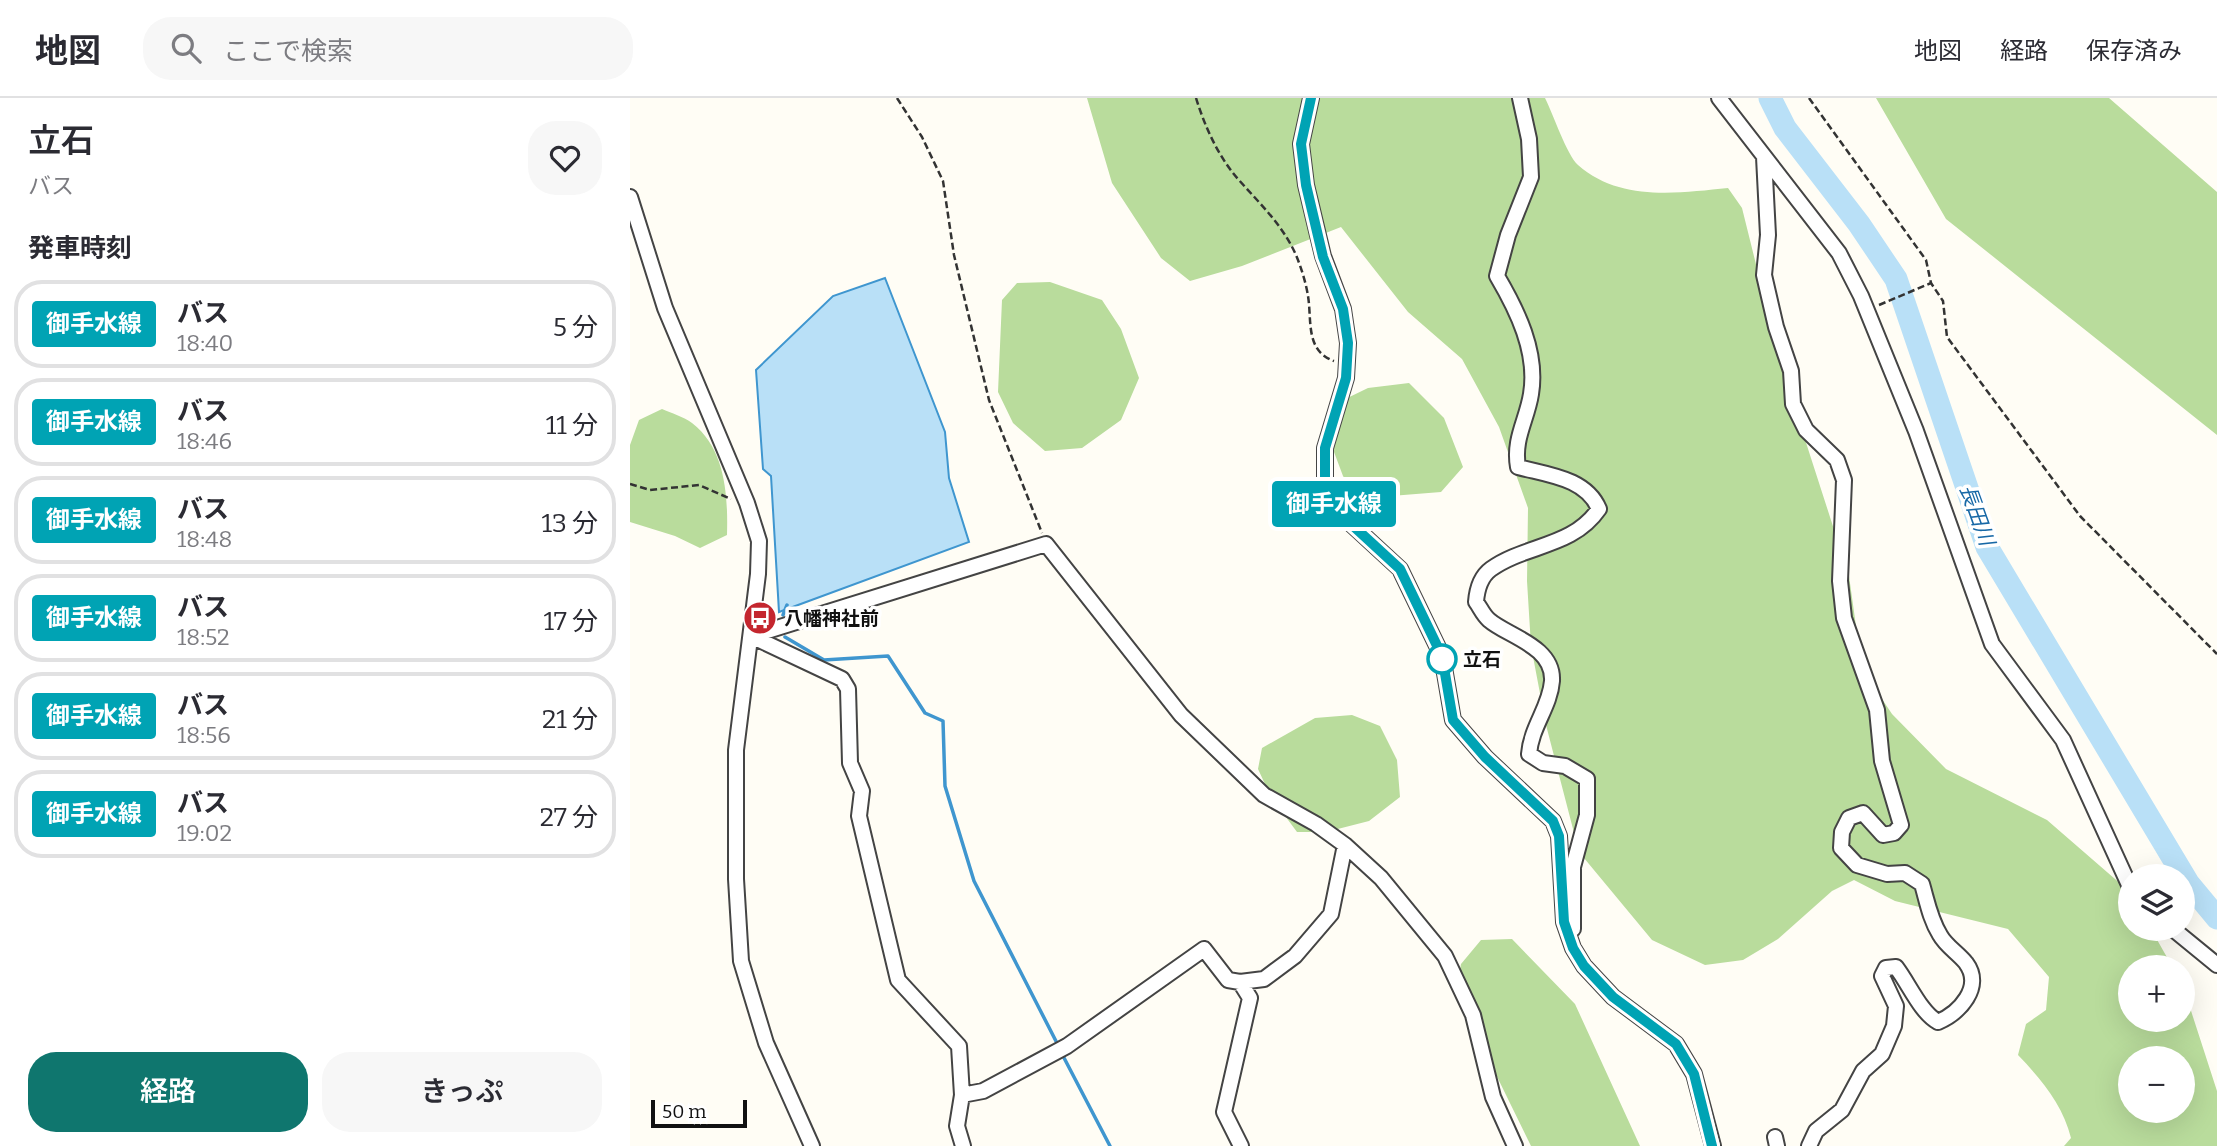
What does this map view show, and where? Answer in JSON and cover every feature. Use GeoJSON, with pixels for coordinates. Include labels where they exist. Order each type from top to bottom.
{"type":"FeatureCollection","features":[{"type":"Feature","properties":{"kind":"street"},"geometry":{"type":"LineString","coordinates":[[1311,98],[1301,144],[1306,185],[1323,257],[1343,309],[1348,343],[1346,378],[1325,448],[1325,482],[1337,511],[1400,569],[1442,656],[1453,720],[1485,757],[1553,821],[1559,836],[1564,922],[1573,948],[1584,966],[1613,997],[1676,1044],[1694,1074],[1713,1146]]}},
{"type":"Feature","properties":{"kind":"street"},"geometry":{"type":"LineString","coordinates":[[1520,98],[1528,139],[1531,177],[1508,235],[1497,276],[1521,316],[1529,358],[1532,392],[1515,448],[1518,467],[1576,483],[1594,497],[1599,509],[1590,522],[1574,534],[1491,569],[1478,585],[1476,602],[1489,620],[1520,636],[1542,656],[1552,678],[1549,698],[1530,738],[1529,754],[1543,763],[1565,766],[1587,779],[1587,815],[1573,867],[1573,948]]}},
{"type":"Feature","properties":{"kind":"street"},"geometry":{"type":"LineString","coordinates":[[1719,98],[1839,253],[1861,296],[1916,431],[1992,643],[2063,740],[2120,864]]}},
{"type":"Feature","properties":{"kind":"street"},"geometry":{"type":"LineString","coordinates":[[1765,157],[1768,235],[1763,275],[1791,371],[1793,404],[1806,430],[1837,460],[1844,480],[1840,581],[1844,618],[1877,710],[1882,761],[1901,825],[1894,833],[1883,835],[1863,813],[1849,818],[1842,832],[1842,848],[1857,865],[1887,874],[1905,873],[1922,884],[1933,923],[1942,939],[1967,964],[1972,978],[1966,1001],[1952,1016],[1938,1022],[1927,1016],[1913,988],[1896,967],[1886,968],[1882,976],[1896,1006],[1894,1026],[1882,1054],[1863,1072],[1842,1110],[1816,1131],[1809,1146]]}},
{"type":"Feature","properties":{"kind":"street"},"geometry":{"type":"LineString","coordinates":[[630,197],[665,308],[747,503],[759,541],[751,636],[736,750],[736,879],[741,961],[766,1043],[812,1146]]}},
{"type":"Feature","properties":{"kind":"street"},"geometry":{"type":"LineString","coordinates":[[751,636],[1046,544],[1181,715],[1264,796],[1315,824],[1345,845],[1381,878],[1445,956],[1473,1015],[1493,1097],[1515,1146]]}},
{"type":"Feature","properties":{"kind":"street"},"geometry":{"type":"LineString","coordinates":[[751,636],[842,679],[848,689],[850,763],[862,791],[859,816],[898,980],[959,1046],[962,1095],[957,1126],[963,1146]]}},
{"type":"Feature","properties":{"kind":"street"},"geometry":{"type":"LineString","coordinates":[[962,1095],[983,1091],[1067,1046],[1204,949],[1228,980],[1240,982],[1264,979],[1295,956],[1331,914],[1345,845]]}},
{"type":"Feature","properties":{"kind":"street"},"geometry":{"type":"LineString","coordinates":[[2188,941],[2217,965]]}},
{"type":"Feature","properties":{"kind":"street"},"geometry":{"type":"LineString","coordinates":[[1240,982],[1250,999],[1224,1112],[1241,1146]]}},
{"type":"Feature","properties":{"kind":"path"},"geometry":{"type":"LineString","coordinates":[[897,98],[922,137],[943,181],[954,255],[989,400],[1046,544]]}},
{"type":"Feature","properties":{"kind":"path"},"geometry":{"type":"LineString","coordinates":[[1196,98],[1205,128],[1236,176],[1279,222],[1297,257],[1308,297],[1312,338],[1316,348],[1326,358],[1347,365]]}},
{"type":"Feature","properties":{"kind":"path"},"geometry":{"type":"LineString","coordinates":[[1809,98],[1926,260],[1931,283],[1943,301],[1947,337],[2080,516],[2217,654]]}},
{"type":"Feature","properties":{"kind":"path"},"geometry":{"type":"LineString","coordinates":[[1868,310],[1931,283]]}},
{"type":"Feature","properties":{"kind":"path"},"geometry":{"type":"LineString","coordinates":[[630,484],[650,491],[699,485],[736,502],[747,503]]}},
{"type":"Feature","properties":{"kind":"green space"},"geometry":{"type":"Polygon","coordinates":[[[1087,98],[1545,98],[1574,160],[1594,177],[1612,185],[1650,192],[1728,188],[1742,208],[1781,365],[1849,576],[1862,669],[1892,714],[1946,769],[2047,820],[2118,882],[2118,941],[2158,941],[2166,955],[2118,955],[2118,1032],[2195,1032],[2195,1023],[2217,1091],[2217,1146],[2064,1146],[2071,1138],[2063,1114],[2043,1083],[2018,1055],[2026,1024],[2046,1010],[2049,977],[2008,929],[1895,901],[1854,880],[1832,891],[1778,939],[1743,960],[1705,965],[1652,940],[1579,852],[1546,725],[1531,646],[1527,581],[1528,508],[1499,427],[1462,359],[1408,312],[1341,227],[1242,266],[1190,281],[1161,258],[1112,183],[1087,98]]]}},
{"type":"Feature","properties":{"kind":"green space"},"geometry":{"type":"Polygon","coordinates":[[[1876,98],[2109,98],[2217,192],[2217,435],[1946,219],[1876,98]]]}},
{"type":"Feature","properties":{"kind":"green space"},"geometry":{"type":"Polygon","coordinates":[[[1050,282],[1102,300],[1121,329],[1139,378],[1121,420],[1082,448],[1045,451],[1013,423],[998,392],[1002,300],[1017,283],[1050,282]]]}},
{"type":"Feature","properties":{"kind":"green space"},"geometry":{"type":"Polygon","coordinates":[[[1409,383],[1444,418],[1463,467],[1441,492],[1391,496],[1362,505],[1343,476],[1328,436],[1337,403],[1368,388],[1409,383]]]}},
{"type":"Feature","properties":{"kind":"green space"},"geometry":{"type":"Polygon","coordinates":[[[662,409],[689,421],[703,434],[712,446],[723,475],[727,535],[700,548],[675,536],[630,522],[630,445],[639,420],[662,409]]]}},
{"type":"Feature","properties":{"kind":"green space"},"geometry":{"type":"Polygon","coordinates":[[[1352,715],[1380,726],[1397,760],[1400,797],[1369,821],[1326,832],[1297,832],[1271,797],[1258,769],[1262,748],[1315,718],[1352,715]]]}},
{"type":"Feature","properties":{"kind":"green space"},"geometry":{"type":"Polygon","coordinates":[[[1512,939],[1575,1004],[1640,1146],[1531,1146],[1456,993],[1461,964],[1481,940],[1512,939]]]}},
{"type":"Feature","properties":{"kind":"water"},"geometry":{"type":"Polygon","coordinates":[[[885,278],[945,432],[949,478],[969,542],[779,612],[771,476],[763,469],[756,370],[833,296],[885,278]]]}},
{"type":"Feature","properties":{"kind":"waterway","name":"長田川"},"geometry":{"type":"LineString","coordinates":[[1770,98],[1785,128],[1859,224],[1896,279],[1987,547],[2188,883],[2217,918]]}},
{"type":"Feature","properties":{"kind":"waterway"},"geometry":{"type":"LineString","coordinates":[[783,615],[787,605]]}},
{"type":"Feature","properties":{"kind":"waterway"},"geometry":{"type":"LineString","coordinates":[[785,637],[824,660],[888,656],[925,713],[943,721],[945,786],[974,881],[1059,1047]]}},
{"type":"Feature","properties":{"kind":"waterway"},"geometry":{"type":"LineString","coordinates":[[1062,1054],[1110,1146]]}},
{"type":"Feature","properties":{"kind":"bus line","name":"御手水線"},"geometry":{"type":"LineString","coordinates":[[1311,98],[1301,144],[1306,185],[1323,257],[1343,309],[1348,343],[1346,378],[1325,448],[1325,482],[1337,511],[1400,569],[1426,618],[1442,656],[1453,720],[1485,757],[1553,821],[1559,836],[1564,922],[1573,948],[1584,966],[1613,997],[1676,1044],[1694,1074],[1712,1146]]}},
{"type":"Feature","properties":{"kind":"place","name":"八幡神社前"},"geometry":{"type":"Point","coordinates":[760,618]}},
{"type":"Feature","properties":{"kind":"place","name":"立石"},"geometry":{"type":"Point","coordinates":[1442,659]}}]}
